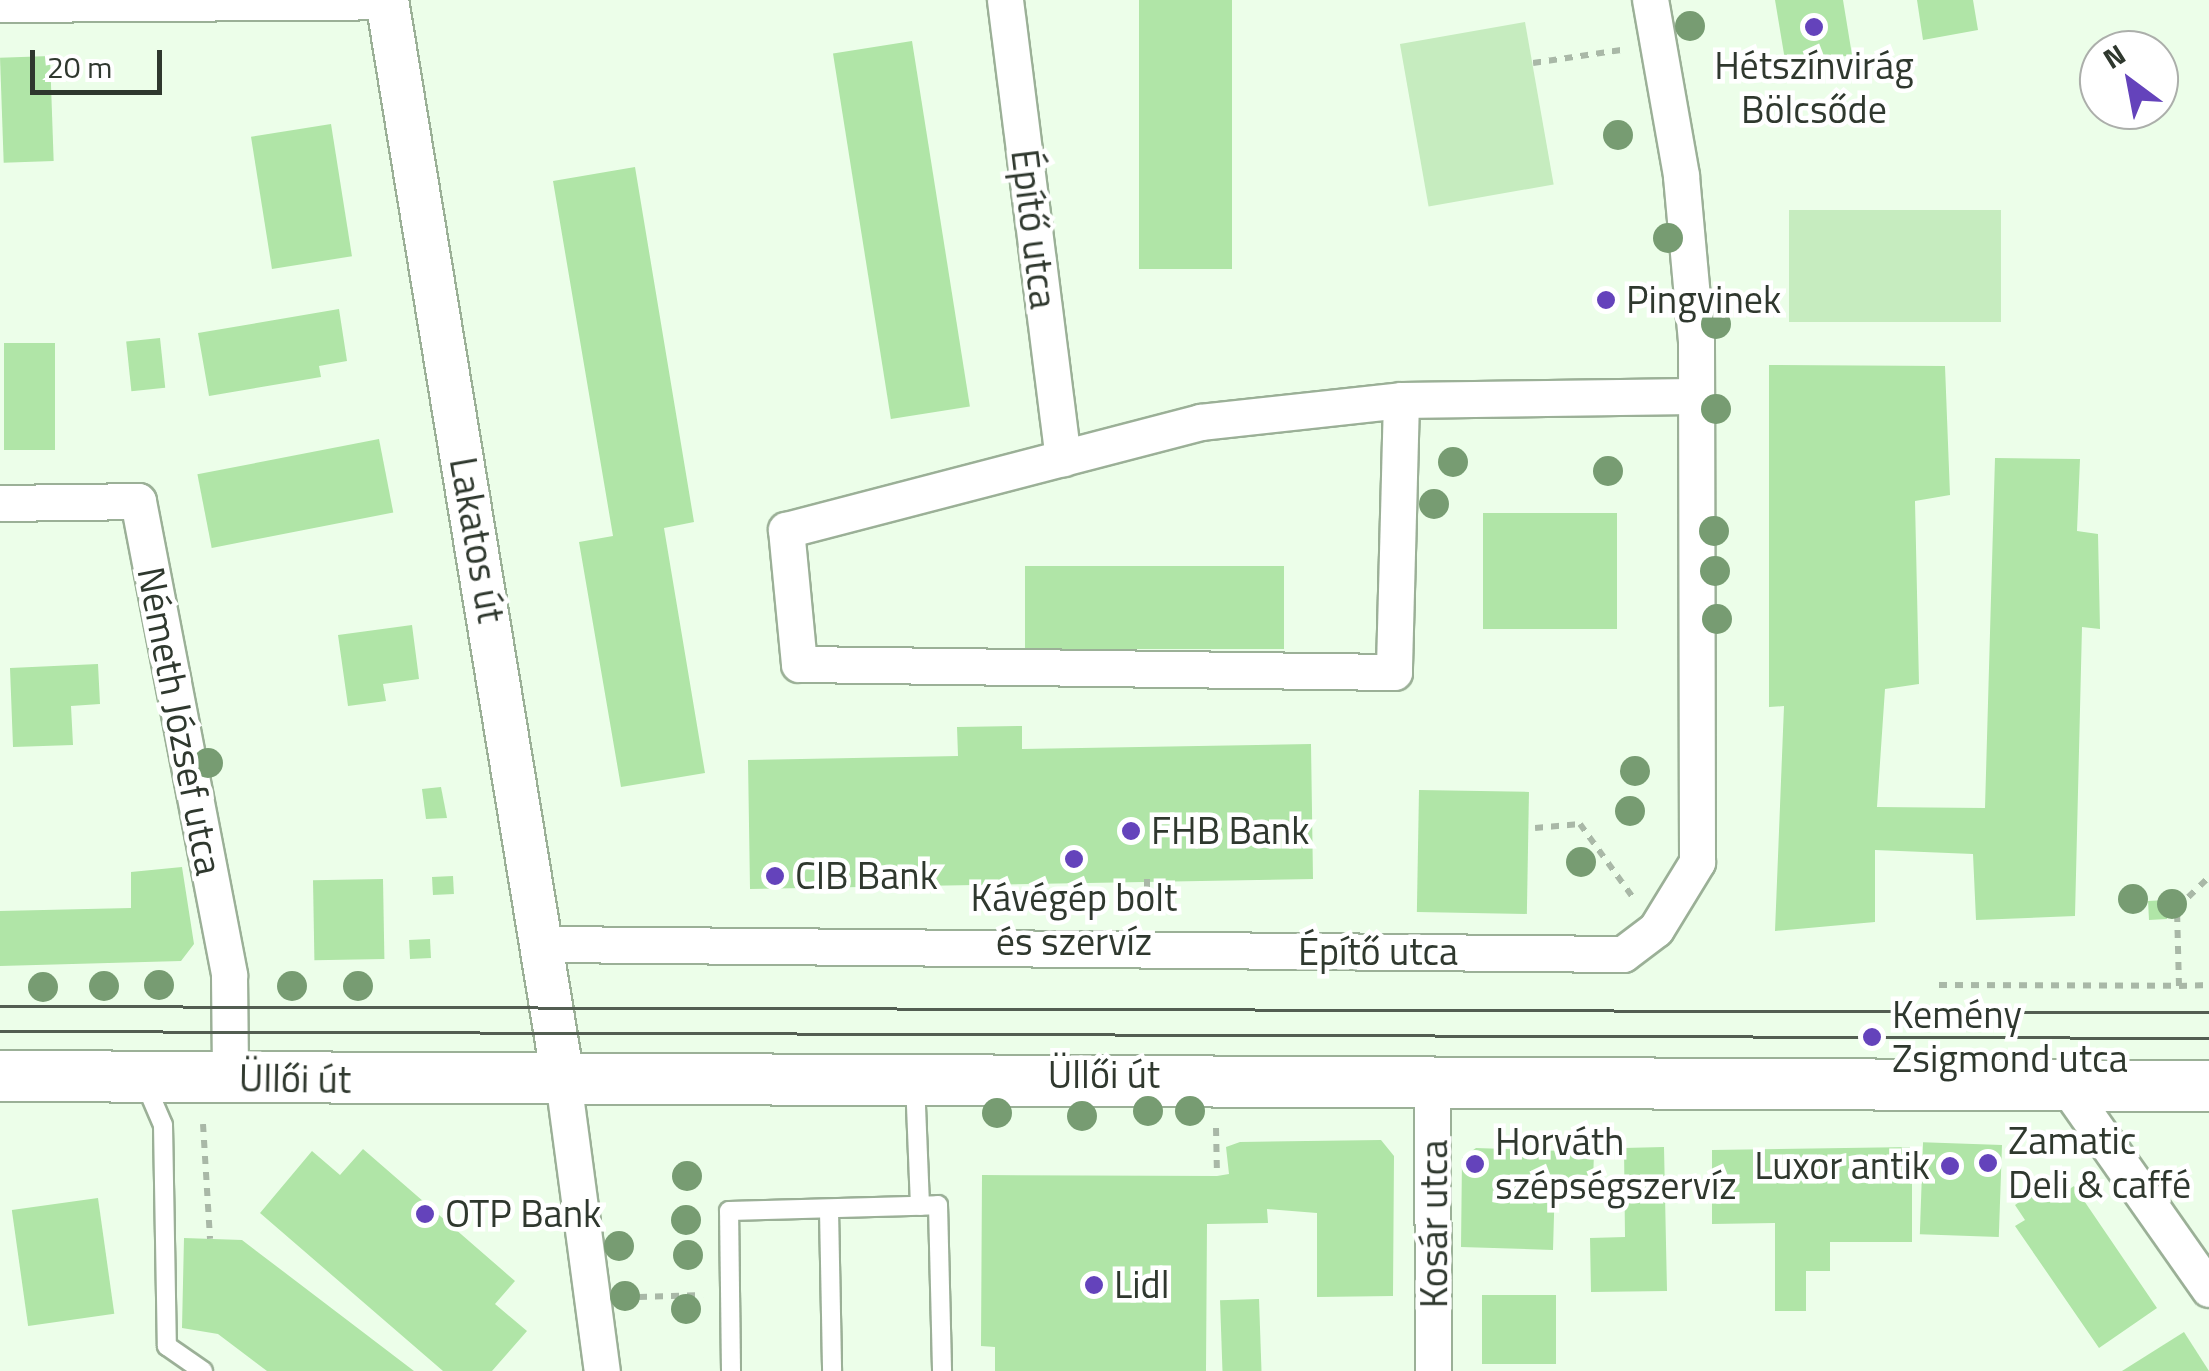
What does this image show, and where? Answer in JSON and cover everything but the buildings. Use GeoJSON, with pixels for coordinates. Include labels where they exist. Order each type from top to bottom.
{"type":"FeatureCollection","features":[{"type":"Feature","properties":{"kind":"main road","name":"Üllői út"},"geometry":{"type":"LineString","coordinates":[[0,1076],[563,1080],[915,1074],[2209,1086]]}},
{"type":"Feature","properties":{"kind":"street"},"geometry":{"type":"LineString","coordinates":[[0,4],[387,0]]}},
{"type":"Feature","properties":{"kind":"street","name":"Lakatos út"},"geometry":{"type":"LineString","coordinates":[[387,0],[546,944],[563,1080]]}},
{"type":"Feature","properties":{"kind":"street","name":"Építő utca"},"geometry":{"type":"LineString","coordinates":[[1005,0],[1064,458]]}},
{"type":"Feature","properties":{"kind":"street","name":"Építő utca"},"geometry":{"type":"LineString","coordinates":[[546,944],[1623,954],[1656,929],[1697,862],[1696,396],[1682,176],[1650,0]]}},
{"type":"Feature","properties":{"kind":"street"},"geometry":{"type":"LineString","coordinates":[[1401,400],[1394,672],[799,664],[786,530],[1200,422],[1401,400],[1696,396]]}},
{"type":"Feature","properties":{"kind":"street","name":"Németh József utca"},"geometry":{"type":"LineString","coordinates":[[0,503],[138,501],[230,975],[230,1077]]}},
{"type":"Feature","properties":{"kind":"street","name":"Kosár utca"},"geometry":{"type":"LineString","coordinates":[[1432,1078],[1433,1371]]}},
{"type":"Feature","properties":{"kind":"street"},"geometry":{"type":"LineString","coordinates":[[563,1080],[602,1371]]}},
{"type":"Feature","properties":{"kind":"street"},"geometry":{"type":"LineString","coordinates":[[2068,1087],[2209,1289]]}},
{"type":"Feature","properties":{"kind":"lane"},"geometry":{"type":"LineString","coordinates":[[915,1074],[920,1206]]}},
{"type":"Feature","properties":{"kind":"lane"},"geometry":{"type":"LineString","coordinates":[[142,1076],[163,1125],[167,1346],[203,1371]]}},
{"type":"Feature","properties":{"kind":"lane"},"geometry":{"type":"LineString","coordinates":[[731,1371],[730,1212],[938,1205],[942,1371]]}},
{"type":"Feature","properties":{"kind":"lane"},"geometry":{"type":"LineString","coordinates":[[829,1210],[832,1371]]}},
{"type":"Feature","properties":{"kind":"path"},"geometry":{"type":"LineString","coordinates":[[1533,62],[1658,44]]}},
{"type":"Feature","properties":{"kind":"path"},"geometry":{"type":"LineString","coordinates":[[1535,828],[1580,824],[1656,929]]}},
{"type":"Feature","properties":{"kind":"path"},"geometry":{"type":"LineString","coordinates":[[1147,879],[1147,890]]}},
{"type":"Feature","properties":{"kind":"path"},"geometry":{"type":"LineString","coordinates":[[2179,986],[2177,908],[2207,880]]}},
{"type":"Feature","properties":{"kind":"path"},"geometry":{"type":"LineString","coordinates":[[1940,986],[2209,986]]}},
{"type":"Feature","properties":{"kind":"path"},"geometry":{"type":"LineString","coordinates":[[203,1124],[210,1239]]}},
{"type":"Feature","properties":{"kind":"path"},"geometry":{"type":"LineString","coordinates":[[1216,1127],[1217,1176]]}},
{"type":"Feature","properties":{"kind":"path"},"geometry":{"type":"LineString","coordinates":[[639,1296],[730,1295]]}},
{"type":"Feature","properties":{"kind":"green space"},"geometry":{"type":"Polygon","coordinates":[[[1525,22],[1554,184],[1429,207],[1400,44],[1525,22]]]}},
{"type":"Feature","properties":{"kind":"green space"},"geometry":{"type":"Polygon","coordinates":[[[1789,210],[2001,210],[2001,322],[1789,322],[1789,210]]]}},
{"type":"Feature","properties":{"kind":"tram line"},"geometry":{"type":"LineString","coordinates":[[0,1006],[2209,1012]]}},
{"type":"Feature","properties":{"kind":"tram line"},"geometry":{"type":"LineString","coordinates":[[0,1031],[2209,1038]]}},
{"type":"Feature","properties":{"kind":"place","name":"Hétszínvirág Bölcsőde"},"geometry":{"type":"Point","coordinates":[1814,27]}},
{"type":"Feature","properties":{"kind":"place","name":"Pingvinek"},"geometry":{"type":"Point","coordinates":[1606,300]}},
{"type":"Feature","properties":{"kind":"place","name":"FHB Bank"},"geometry":{"type":"Point","coordinates":[1131,831]}},
{"type":"Feature","properties":{"kind":"place","name":"Kávégép bolt és szervíz"},"geometry":{"type":"Point","coordinates":[1074,859]}},
{"type":"Feature","properties":{"kind":"place","name":"CIB Bank"},"geometry":{"type":"Point","coordinates":[775,876]}},
{"type":"Feature","properties":{"kind":"place","name":"Kemény Zsigmond utca"},"geometry":{"type":"Point","coordinates":[1872,1037]}},
{"type":"Feature","properties":{"kind":"place","name":"Zamatic Deli & caffé"},"geometry":{"type":"Point","coordinates":[1988,1163]}},
{"type":"Feature","properties":{"kind":"place","name":"Horváth szépségszervíz"},"geometry":{"type":"Point","coordinates":[1475,1164]}},
{"type":"Feature","properties":{"kind":"place","name":"Luxor antik"},"geometry":{"type":"Point","coordinates":[1950,1166]}},
{"type":"Feature","properties":{"kind":"place","name":"OTP Bank"},"geometry":{"type":"Point","coordinates":[425,1214]}},
{"type":"Feature","properties":{"kind":"place","name":"Lidl"},"geometry":{"type":"Point","coordinates":[1094,1285]}}]}
